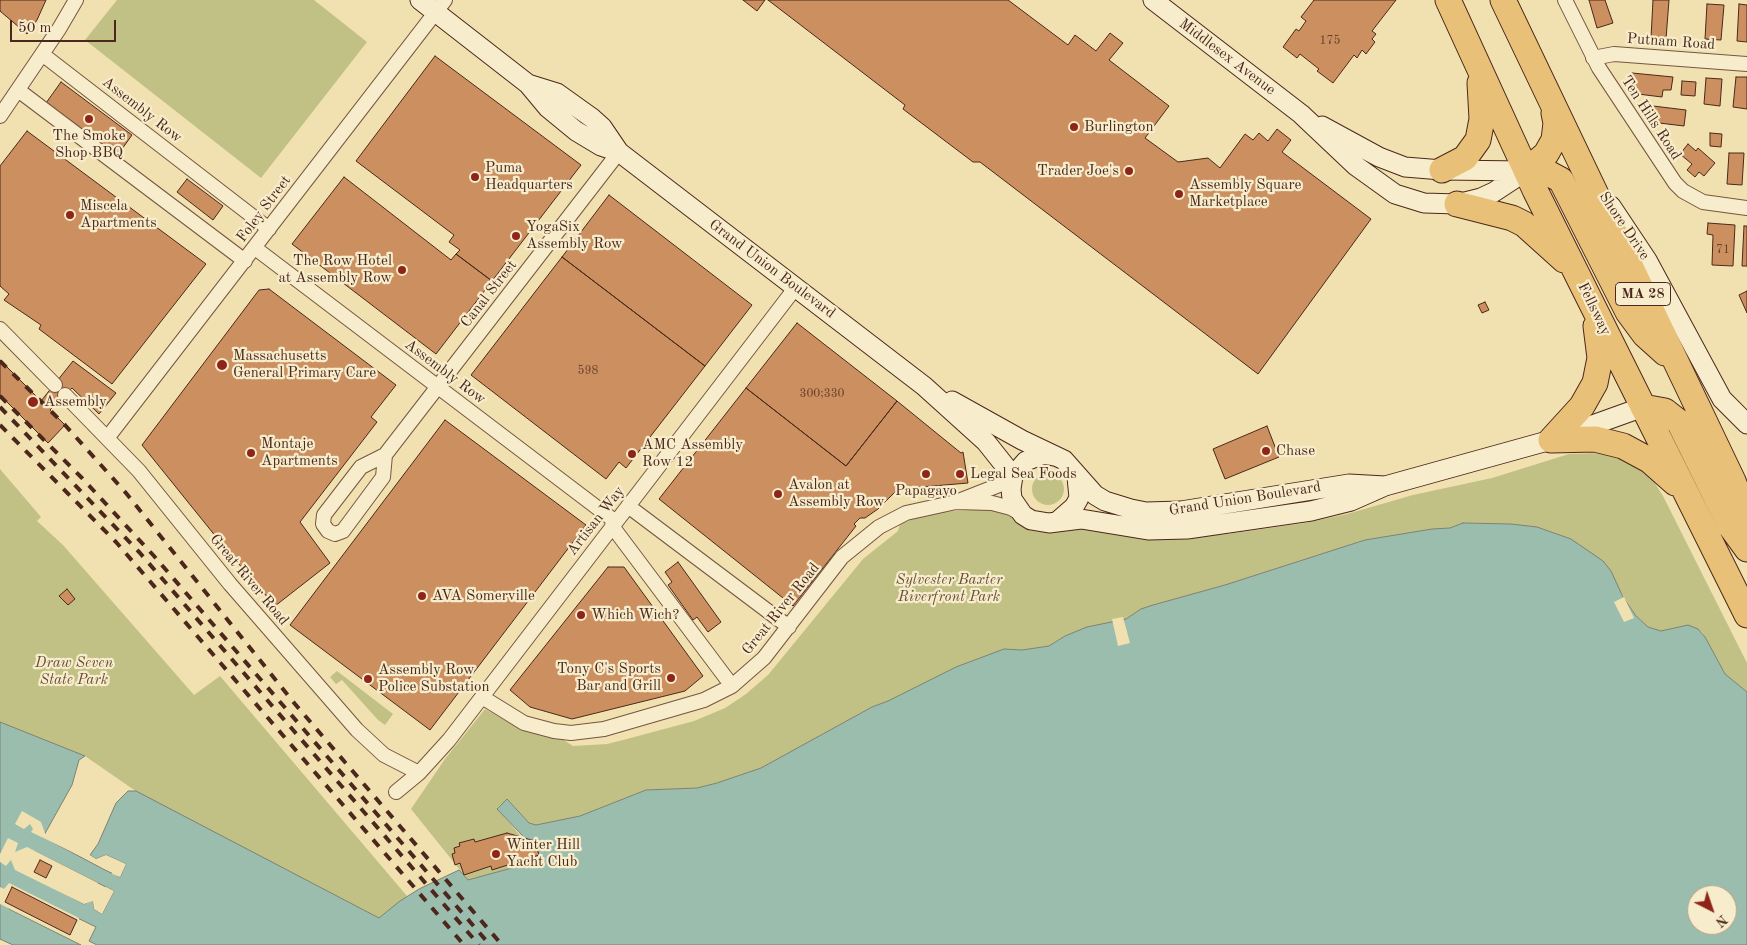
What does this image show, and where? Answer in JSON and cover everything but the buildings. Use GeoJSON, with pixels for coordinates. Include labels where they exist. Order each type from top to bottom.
{"type":"FeatureCollection","features":[{"type":"Feature","properties":{"kind":"highway","name":"Fellsway"},"geometry":{"type":"LineString","coordinates":[[1448,0],[1526,171],[1747,616]]}},
{"type":"Feature","properties":{"kind":"highway","name":"MA 28"},"geometry":{"type":"LineString","coordinates":[[1503,0],[1552,106],[1733,481],[1747,517]]}},
{"type":"Feature","properties":{"kind":"highway"},"geometry":{"type":"LineString","coordinates":[[1442,170],[1464,158],[1478,140],[1482,119],[1478,66]]}},
{"type":"Feature","properties":{"kind":"highway"},"geometry":{"type":"LineString","coordinates":[[1526,171],[1546,154],[1554,140],[1556,123],[1552,106]]}},
{"type":"Feature","properties":{"kind":"highway"},"geometry":{"type":"LineString","coordinates":[[1526,171],[1546,172],[1561,180],[1628,312],[1645,335],[1676,362],[1674,378],[1667,391],[1654,403],[1643,407]]}},
{"type":"Feature","properties":{"kind":"highway"},"geometry":{"type":"LineString","coordinates":[[1457,204],[1512,218],[1524,224],[1575,270]]}},
{"type":"Feature","properties":{"kind":"highway"},"geometry":{"type":"LineString","coordinates":[[1551,440],[1589,395],[1599,371],[1599,346],[1590,302]]}},
{"type":"Feature","properties":{"kind":"highway"},"geometry":{"type":"LineString","coordinates":[[1643,407],[1665,411],[1679,422],[1731,527],[1747,549]]}},
{"type":"Feature","properties":{"kind":"highway"},"geometry":{"type":"LineString","coordinates":[[1551,440],[1595,439],[1623,446],[1660,469],[1690,501]]}},
{"type":"Feature","properties":{"kind":"street"},"geometry":{"type":"LineString","coordinates":[[0,116],[76,0]]}},
{"type":"Feature","properties":{"kind":"street","name":"Grand Union Boulevard"},"geometry":{"type":"LineString","coordinates":[[420,0],[441,6],[528,84],[548,108],[576,131],[601,146],[619,152],[924,386],[986,442],[1013,478]]}},
{"type":"Feature","properties":{"kind":"street","name":"Middlesex Avenue"},"geometry":{"type":"LineString","coordinates":[[1152,0],[1302,114],[1356,166],[1395,194],[1424,203],[1457,204],[1481,198],[1494,192],[1526,171]]}},
{"type":"Feature","properties":{"kind":"street","name":"Ten Hills Road"},"geometry":{"type":"LineString","coordinates":[[1565,0],[1593,58],[1668,175],[1683,191],[1693,197],[1713,204],[1747,208]]}},
{"type":"Feature","properties":{"kind":"street","name":"Foley Street"},"geometry":{"type":"LineString","coordinates":[[108,437],[441,6]]}},
{"type":"Feature","properties":{"kind":"street","name":"Assembly Row"},"geometry":{"type":"LineString","coordinates":[[42,54],[269,229]]}},
{"type":"Feature","properties":{"kind":"street","name":"Putnam Road"},"geometry":{"type":"LineString","coordinates":[[1593,58],[1614,54],[1747,64]]}},
{"type":"Feature","properties":{"kind":"street"},"geometry":{"type":"LineString","coordinates":[[18,90],[245,261]]}},
{"type":"Feature","properties":{"kind":"street","name":"Middlesex Avenue"},"geometry":{"type":"LineString","coordinates":[[1302,114],[1391,163],[1419,169],[1526,171]]}},
{"type":"Feature","properties":{"kind":"street","name":"Canal Street"},"geometry":{"type":"LineString","coordinates":[[385,455],[383,478],[343,531],[335,534],[328,532],[323,524],[324,516],[361,467],[385,455],[619,152]]}},
{"type":"Feature","properties":{"kind":"street","name":"Shore Drive"},"geometry":{"type":"LineString","coordinates":[[1577,157],[1648,260],[1722,399],[1747,424]]}},
{"type":"Feature","properties":{"kind":"street","name":"Assembly Row"},"geometry":{"type":"LineString","coordinates":[[255,248],[614,524],[732,686]]}},
{"type":"Feature","properties":{"kind":"street","name":"Artisan Way"},"geometry":{"type":"LineString","coordinates":[[396,792],[419,773],[449,740],[796,287]]}},
{"type":"Feature","properties":{"kind":"street"},"geometry":{"type":"LineString","coordinates":[[0,329],[55,385]]}},
{"type":"Feature","properties":{"kind":"street","name":"Grand Union Boulevard"},"geometry":{"type":"LineString","coordinates":[[924,386],[1054,456]]}},
{"type":"Feature","properties":{"kind":"street","name":"Great River Road"},"geometry":{"type":"LineString","coordinates":[[65,395],[108,437],[154,489],[235,590],[357,730],[384,755],[419,773]]}},
{"type":"Feature","properties":{"kind":"street","name":"Grand Union Boulevard"},"geometry":{"type":"LineString","coordinates":[[1023,516],[1040,523],[1081,519],[1148,530],[1187,528],[1330,507],[1352,501],[1385,486],[1551,440],[1643,407]]}},
{"type":"Feature","properties":{"kind":"street"},"geometry":{"type":"LineString","coordinates":[[1023,516],[1012,499],[1013,478],[1026,460],[1044,454],[1064,460],[1072,467],[1078,477],[1080,487],[1076,502],[1067,515],[1058,521]]}},
{"type":"Feature","properties":{"kind":"street","name":"Grand Union Boulevard"},"geometry":{"type":"LineString","coordinates":[[1078,477],[1095,495],[1105,501],[1146,512],[1181,511],[1349,484],[1385,486]]}},
{"type":"Feature","properties":{"kind":"street","name":"Great River Road"},"geometry":{"type":"LineString","coordinates":[[482,697],[524,723],[554,731],[571,733],[604,729],[704,700],[732,686],[764,658],[842,558],[866,536],[892,519],[906,513],[956,502],[1013,478]]}},
{"type":"Feature","properties":{"kind":"street","name":"Great River Road"},"geometry":{"type":"LineString","coordinates":[[956,502],[992,503],[1011,508],[1023,516]]}},
{"type":"Feature","properties":{"kind":"street"},"geometry":{"type":"LineString","coordinates":[[628,506],[789,627]]}},
{"type":"Feature","properties":{"kind":"green space"},"geometry":{"type":"Polygon","coordinates":[[[117,0],[314,0],[367,42],[261,178],[85,40],[117,0]]]}},
{"type":"Feature","properties":{"kind":"green space","name":"Sylvester Baxter Riverfront Park"},"geometry":{"type":"Polygon","coordinates":[[[1600,453],[1622,457],[1640,467],[1653,480],[1663,496],[1747,663],[1747,692],[1725,674],[1702,632],[1688,625],[1661,631],[1648,627],[1636,616],[1617,586],[1571,539],[1537,527],[1511,524],[1463,523],[1450,528],[1432,529],[1365,540],[1225,585],[1141,609],[1126,619],[1088,627],[1065,636],[1049,646],[1022,650],[1004,649],[956,667],[872,707],[761,768],[717,783],[697,788],[646,790],[580,816],[536,825],[529,823],[507,799],[497,808],[541,860],[468,880],[411,809],[445,759],[485,709],[522,730],[562,739],[573,746],[607,744],[694,721],[725,708],[746,694],[768,675],[863,559],[898,531],[900,524],[919,517],[940,512],[987,509],[1083,526],[1181,538],[1227,534],[1305,523],[1347,514],[1413,495],[1492,478],[1569,454],[1600,453]]]}},
{"type":"Feature","properties":{"kind":"green space","name":"Draw Seven State Park"},"geometry":{"type":"Polygon","coordinates":[[[0,469],[41,517],[37,521],[63,545],[194,695],[220,676],[407,896],[379,918],[140,794],[85,756],[0,722],[0,469]]]}},
{"type":"Feature","properties":{"kind":"green space"},"geometry":{"type":"Polygon","coordinates":[[[1048,473],[1054,474],[1059,478],[1063,483],[1063,495],[1059,500],[1054,504],[1048,505],[1042,504],[1037,500],[1033,495],[1032,489],[1033,483],[1037,478],[1042,474],[1048,473]]]}},
{"type":"Feature","properties":{"kind":"green space"},"geometry":{"type":"Polygon","coordinates":[[[337,671],[393,714],[385,725],[378,720],[342,680],[336,684],[330,677],[337,671]]]}},
{"type":"Feature","properties":{"kind":"shaded area"},"geometry":{"type":"Polygon","coordinates":[[[1463,523],[1511,524],[1537,527],[1571,539],[1603,561],[1611,571],[1623,597],[1636,616],[1648,627],[1661,631],[1688,625],[1698,629],[1705,637],[1725,674],[1747,692],[1747,945],[97,945],[89,941],[96,927],[18,889],[9,909],[81,945],[13,945],[0,939],[0,722],[85,756],[79,760],[72,785],[43,837],[105,870],[120,877],[126,864],[106,855],[96,859],[90,855],[98,844],[116,803],[128,791],[136,791],[379,918],[419,889],[459,870],[468,880],[541,860],[521,834],[497,809],[507,799],[529,823],[536,825],[580,816],[646,790],[697,788],[717,783],[761,768],[872,707],[956,667],[1004,649],[1022,650],[1049,646],[1065,636],[1087,627],[1126,619],[1141,609],[1153,605],[1225,585],[1365,540],[1432,529],[1450,528],[1463,523]],[[36,852],[25,873],[84,904],[93,900],[94,909],[102,914],[114,891],[36,852]]]}},
{"type":"Feature","properties":{"kind":"pier"},"geometry":{"type":"Polygon","coordinates":[[[1624,597],[1634,618],[1624,622],[1614,602],[1624,597]]]}},
{"type":"Feature","properties":{"kind":"pier"},"geometry":{"type":"Polygon","coordinates":[[[1123,617],[1130,643],[1118,646],[1112,619],[1123,617]]]}},
{"type":"Feature","properties":{"kind":"pier"},"geometry":{"type":"Polygon","coordinates":[[[22,811],[41,822],[46,836],[88,857],[88,854],[96,859],[106,855],[126,864],[120,877],[112,874],[113,871],[119,874],[123,865],[106,858],[96,861],[104,865],[101,866],[31,832],[33,829],[30,824],[24,829],[15,824],[22,811]]]}},
{"type":"Feature","properties":{"kind":"pier"},"geometry":{"type":"Polygon","coordinates":[[[8,838],[18,843],[15,852],[27,847],[98,883],[92,884],[37,855],[29,873],[85,901],[94,898],[97,908],[101,910],[110,892],[103,889],[106,887],[114,891],[102,914],[94,909],[93,901],[84,904],[15,870],[11,860],[6,866],[0,862],[0,854],[8,838]]]}},
{"type":"Feature","properties":{"kind":"pier"},"geometry":{"type":"Polygon","coordinates":[[[9,883],[79,918],[79,921],[74,920],[19,892],[12,907],[83,945],[0,904],[0,887],[4,889],[9,883]]]}},
{"type":"Feature","properties":{"kind":"railway"},"geometry":{"type":"LineString","coordinates":[[0,361],[65,425],[126,493],[295,704],[502,945]]}},
{"type":"Feature","properties":{"kind":"railway"},"geometry":{"type":"LineString","coordinates":[[0,396],[82,478],[154,556],[490,945]]}},
{"type":"Feature","properties":{"kind":"railway"},"geometry":{"type":"LineString","coordinates":[[0,407],[140,553],[479,945]]}},
{"type":"Feature","properties":{"kind":"railway"},"geometry":{"type":"LineString","coordinates":[[0,425],[116,542],[464,945]]}},
{"type":"Feature","properties":{"kind":"place","name":"The Smoke Shop BBQ"},"geometry":{"type":"Point","coordinates":[89,119]}},
{"type":"Feature","properties":{"kind":"place","name":"Burlington"},"geometry":{"type":"Point","coordinates":[1074,127]}},
{"type":"Feature","properties":{"kind":"place","name":"Trader Joe's"},"geometry":{"type":"Point","coordinates":[1129,171]}},
{"type":"Feature","properties":{"kind":"place","name":"Puma Headquarters"},"geometry":{"type":"Point","coordinates":[475,177]}},
{"type":"Feature","properties":{"kind":"place","name":"Assembly Square Marketplace"},"geometry":{"type":"Point","coordinates":[1179,194]}},
{"type":"Feature","properties":{"kind":"place","name":"Miscela Apartments"},"geometry":{"type":"Point","coordinates":[70,215]}},
{"type":"Feature","properties":{"kind":"place","name":"YogaSix Assembly Row"},"geometry":{"type":"Point","coordinates":[516,236]}},
{"type":"Feature","properties":{"kind":"place","name":"The Row Hotel at Assembly Row"},"geometry":{"type":"Point","coordinates":[402,270]}},
{"type":"Feature","properties":{"kind":"place","name":"Massachusetts General Primary Care"},"geometry":{"type":"Point","coordinates":[222,365]}},
{"type":"Feature","properties":{"kind":"place","name":"Assembly"},"geometry":{"type":"Point","coordinates":[33,402]}},
{"type":"Feature","properties":{"kind":"place","name":"Chase"},"geometry":{"type":"Point","coordinates":[1266,451]}},
{"type":"Feature","properties":{"kind":"place","name":"Montaje Apartments"},"geometry":{"type":"Point","coordinates":[251,453]}},
{"type":"Feature","properties":{"kind":"place","name":"AMC Assembly Row 12"},"geometry":{"type":"Point","coordinates":[632,454]}},
{"type":"Feature","properties":{"kind":"place","name":"Papagayo"},"geometry":{"type":"Point","coordinates":[926,474]}},
{"type":"Feature","properties":{"kind":"place","name":"Legal Sea Foods"},"geometry":{"type":"Point","coordinates":[960,474]}},
{"type":"Feature","properties":{"kind":"place","name":"Avalon at Assembly Row"},"geometry":{"type":"Point","coordinates":[778,494]}},
{"type":"Feature","properties":{"kind":"place","name":"AVA Somerville"},"geometry":{"type":"Point","coordinates":[422,596]}},
{"type":"Feature","properties":{"kind":"place","name":"Which Wich?"},"geometry":{"type":"Point","coordinates":[581,615]}},
{"type":"Feature","properties":{"kind":"place","name":"Tony C's Sports Bar and Grill"},"geometry":{"type":"Point","coordinates":[671,678]}},
{"type":"Feature","properties":{"kind":"place","name":"Assembly Row Police Substation"},"geometry":{"type":"Point","coordinates":[368,679]}},
{"type":"Feature","properties":{"kind":"place","name":"Winter Hill Yacht Club"},"geometry":{"type":"Point","coordinates":[496,854]}}]}
